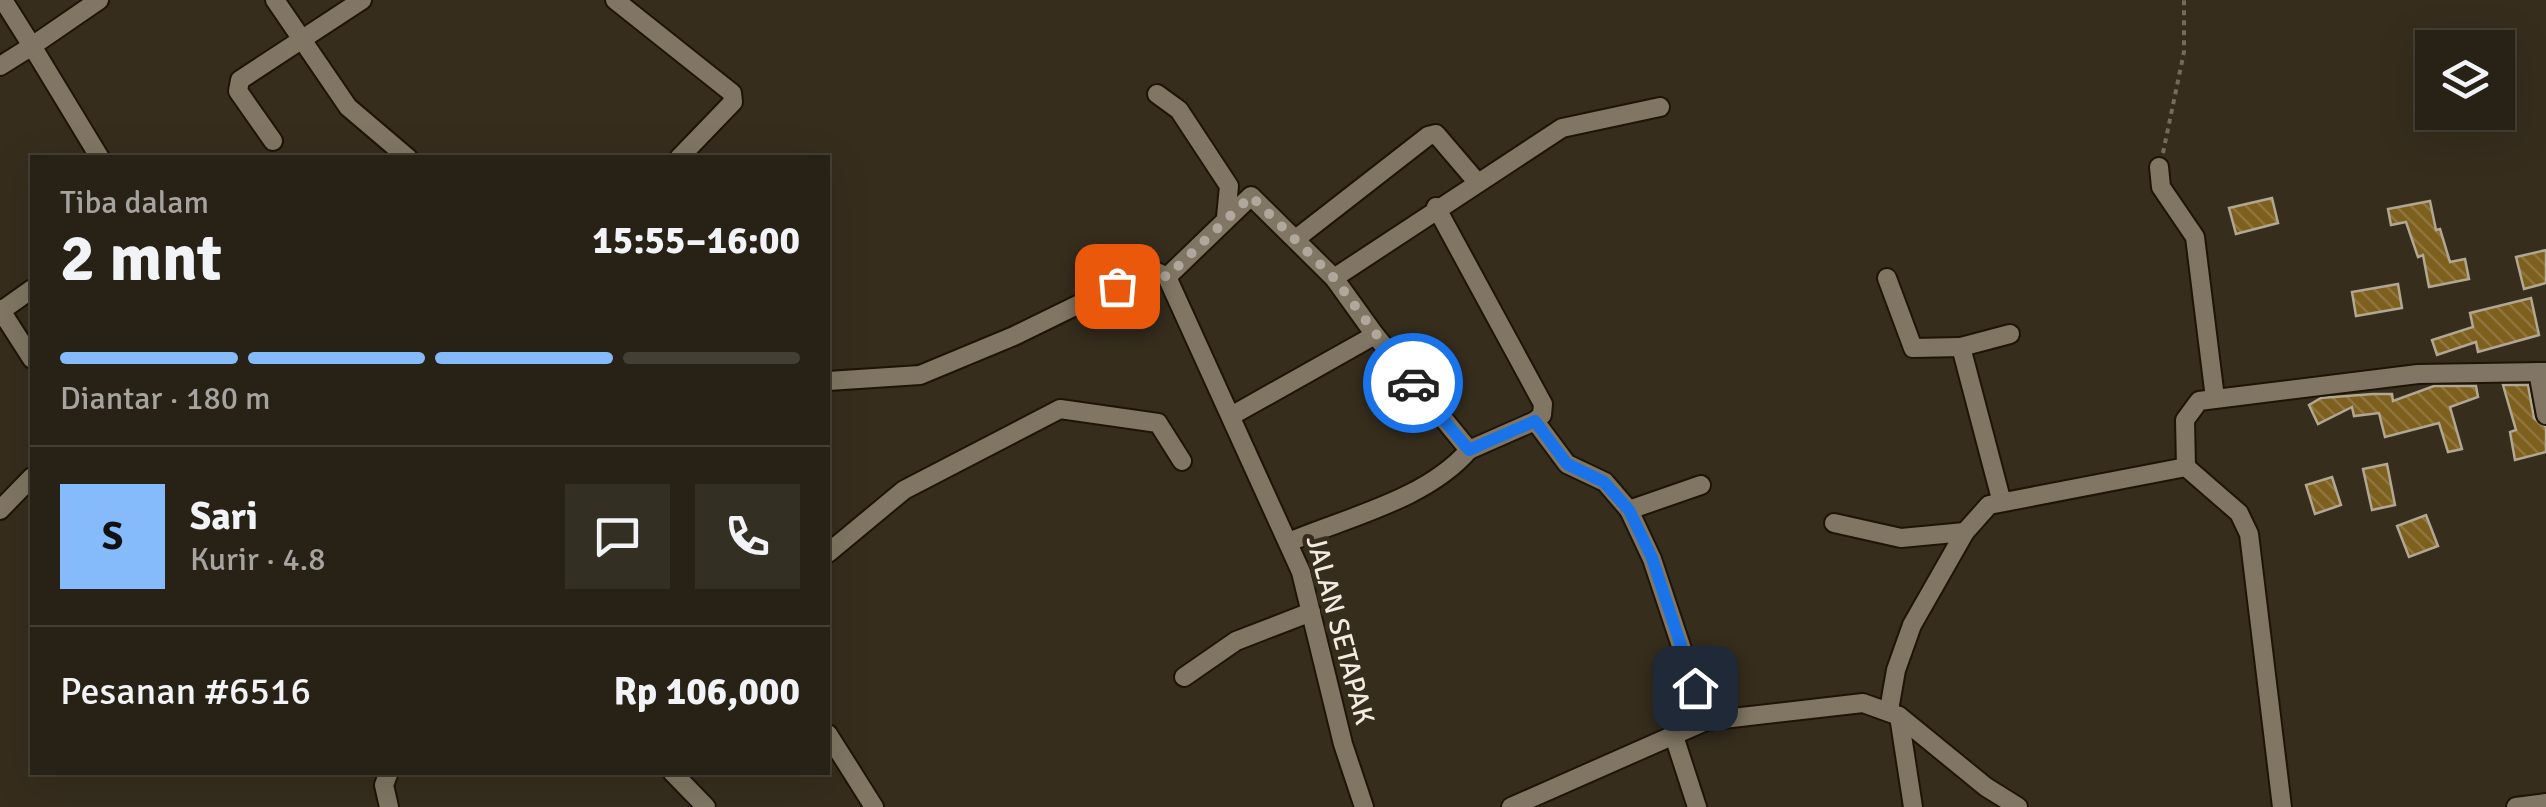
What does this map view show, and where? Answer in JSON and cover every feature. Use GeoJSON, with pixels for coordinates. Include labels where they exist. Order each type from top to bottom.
{"type":"FeatureCollection","features":[{"type":"Feature","properties":{"kind":"street"},"geometry":{"type":"LineString","coordinates":[[2,0],[98,155]]}},
{"type":"Feature","properties":{"kind":"street"},"geometry":{"type":"LineString","coordinates":[[0,66],[99,0]]}},
{"type":"Feature","properties":{"kind":"street"},"geometry":{"type":"LineString","coordinates":[[275,0],[348,107],[404,155]]}},
{"type":"Feature","properties":{"kind":"street"},"geometry":{"type":"LineString","coordinates":[[273,141],[238,86],[362,0]]}},
{"type":"Feature","properties":{"kind":"street"},"geometry":{"type":"LineString","coordinates":[[615,0],[732,93],[732,102],[681,155]]}},
{"type":"Feature","properties":{"kind":"street"},"geometry":{"type":"LineString","coordinates":[[1157,94],[1179,110],[1229,186],[1231,201],[1226,218]]}},
{"type":"Feature","properties":{"kind":"street"},"geometry":{"type":"LineString","coordinates":[[1334,278],[1436,207],[1562,128],[1660,107]]}},
{"type":"Feature","properties":{"kind":"street"},"geometry":{"type":"LineString","coordinates":[[1296,238],[1428,136],[1436,134],[1446,142],[1476,182]]}},
{"type":"Feature","properties":{"kind":"street"},"geometry":{"type":"LineString","coordinates":[[2159,167],[2161,187],[2195,237],[2215,398]]}},
{"type":"Feature","properties":{"kind":"street"},"geometry":{"type":"LineString","coordinates":[[830,381],[920,375],[1014,336],[1151,269],[1167,277],[1251,196],[1334,278],[1374,335],[1469,450]]}},
{"type":"Feature","properties":{"kind":"street"},"geometry":{"type":"LineString","coordinates":[[1289,542],[1420,488],[1450,472],[1469,450],[1542,415],[1543,404],[1436,207]]}},
{"type":"Feature","properties":{"kind":"street","name":"JALAN SETAPAK"},"geometry":{"type":"LineString","coordinates":[[1167,277],[1289,542],[1343,744],[1364,807]]}},
{"type":"Feature","properties":{"kind":"street"},"geometry":{"type":"LineString","coordinates":[[1886,278],[1913,348],[1961,348],[2010,334]]}},
{"type":"Feature","properties":{"kind":"street"},"geometry":{"type":"LineString","coordinates":[[30,290],[0,310],[30,356]]}},
{"type":"Feature","properties":{"kind":"street"},"geometry":{"type":"LineString","coordinates":[[1232,416],[1374,335]]}},
{"type":"Feature","properties":{"kind":"street"},"geometry":{"type":"LineString","coordinates":[[1961,348],[2002,499]]}},
{"type":"Feature","properties":{"kind":"street"},"geometry":{"type":"LineString","coordinates":[[2282,807],[2250,534],[2239,513],[2186,466],[2187,414],[2195,403],[2215,398],[2448,372],[2542,372],[2546,415]]}},
{"type":"Feature","properties":{"kind":"street"},"geometry":{"type":"LineString","coordinates":[[830,551],[904,490],[1060,409],[1158,423],[1182,461]]}},
{"type":"Feature","properties":{"kind":"street"},"geometry":{"type":"LineString","coordinates":[[1535,421],[1567,464],[1604,482],[1629,510],[1652,558],[1706,721]]}},
{"type":"Feature","properties":{"kind":"street"},"geometry":{"type":"LineString","coordinates":[[1913,807],[1894,713],[1902,649],[1965,532],[1989,505],[2002,499],[2186,466]]}},
{"type":"Feature","properties":{"kind":"street"},"geometry":{"type":"LineString","coordinates":[[0,510],[30,479]]}},
{"type":"Feature","properties":{"kind":"street"},"geometry":{"type":"LineString","coordinates":[[1629,510],[1701,485]]}},
{"type":"Feature","properties":{"kind":"street"},"geometry":{"type":"LineString","coordinates":[[1834,522],[1902,538],[1965,532]]}},
{"type":"Feature","properties":{"kind":"street"},"geometry":{"type":"LineString","coordinates":[[1184,677],[1236,642],[1310,612]]}},
{"type":"Feature","properties":{"kind":"street"},"geometry":{"type":"LineString","coordinates":[[1512,807],[1706,721],[1847,704],[1894,713],[1986,788],[2018,807]]}},
{"type":"Feature","properties":{"kind":"street"},"geometry":{"type":"LineString","coordinates":[[1673,733],[1697,807]]}},
{"type":"Feature","properties":{"kind":"street"},"geometry":{"type":"LineString","coordinates":[[830,737],[874,807]]}},
{"type":"Feature","properties":{"kind":"street"},"geometry":{"type":"LineString","coordinates":[[388,775],[384,785],[389,807]]}},
{"type":"Feature","properties":{"kind":"street"},"geometry":{"type":"LineString","coordinates":[[675,775],[706,807]]}},
{"type":"Feature","properties":{"kind":"street"},"geometry":{"type":"LineString","coordinates":[[2516,807],[2546,803]]}},
{"type":"Feature","properties":{"kind":"path"},"geometry":{"type":"LineString","coordinates":[[2159,167],[2184,52],[2184,0]]}},
{"type":"Feature","properties":{"kind":"building"},"geometry":{"type":"Polygon","coordinates":[[[2272,198],[2278,223],[2236,234],[2229,208],[2272,198]]]}},
{"type":"Feature","properties":{"kind":"building"},"geometry":{"type":"Polygon","coordinates":[[[2430,201],[2436,230],[2440,229],[2450,262],[2465,259],[2469,279],[2429,287],[2423,255],[2418,257],[2406,222],[2391,225],[2388,209],[2430,201]]]}},
{"type":"Feature","properties":{"kind":"building"},"geometry":{"type":"Polygon","coordinates":[[[2546,250],[2546,283],[2524,289],[2516,257],[2546,250]]]}},
{"type":"Feature","properties":{"kind":"building"},"geometry":{"type":"Polygon","coordinates":[[[2398,284],[2402,308],[2356,316],[2352,292],[2398,284]]]}},
{"type":"Feature","properties":{"kind":"building"},"geometry":{"type":"Polygon","coordinates":[[[2531,298],[2539,335],[2478,352],[2476,342],[2437,355],[2432,340],[2473,327],[2470,313],[2531,298]]]}},
{"type":"Feature","properties":{"kind":"building"},"geometry":{"type":"Polygon","coordinates":[[[2503,385],[2528,385],[2534,418],[2546,427],[2546,452],[2515,460],[2510,432],[2516,430],[2503,385]]]}},
{"type":"Feature","properties":{"kind":"building"},"geometry":{"type":"Polygon","coordinates":[[[2434,386],[2476,386],[2478,397],[2450,407],[2462,449],[2448,452],[2439,423],[2385,437],[2379,413],[2354,416],[2352,407],[2318,424],[2309,405],[2321,398],[2373,394],[2392,394],[2393,401],[2434,386]]]}},
{"type":"Feature","properties":{"kind":"building"},"geometry":{"type":"Polygon","coordinates":[[[2387,464],[2395,505],[2372,510],[2363,469],[2387,464]]]}},
{"type":"Feature","properties":{"kind":"building"},"geometry":{"type":"Polygon","coordinates":[[[2332,477],[2341,505],[2315,514],[2306,485],[2332,477]]]}},
{"type":"Feature","properties":{"kind":"building"},"geometry":{"type":"Polygon","coordinates":[[[2426,515],[2438,546],[2409,557],[2397,526],[2426,515]]]}},
{"type":"Feature","properties":{"kind":"way so far"},"geometry":{"type":"LineString","coordinates":[[1117,286],[1151,269],[1167,277],[1251,196],[1268,208],[1334,278],[1413,383]]}},
{"type":"Feature","properties":{"kind":"route"},"geometry":{"type":"LineString","coordinates":[[1413,383],[1469,450],[1535,421],[1567,464],[1604,482],[1622,498],[1652,558],[1695,688]]}}]}
